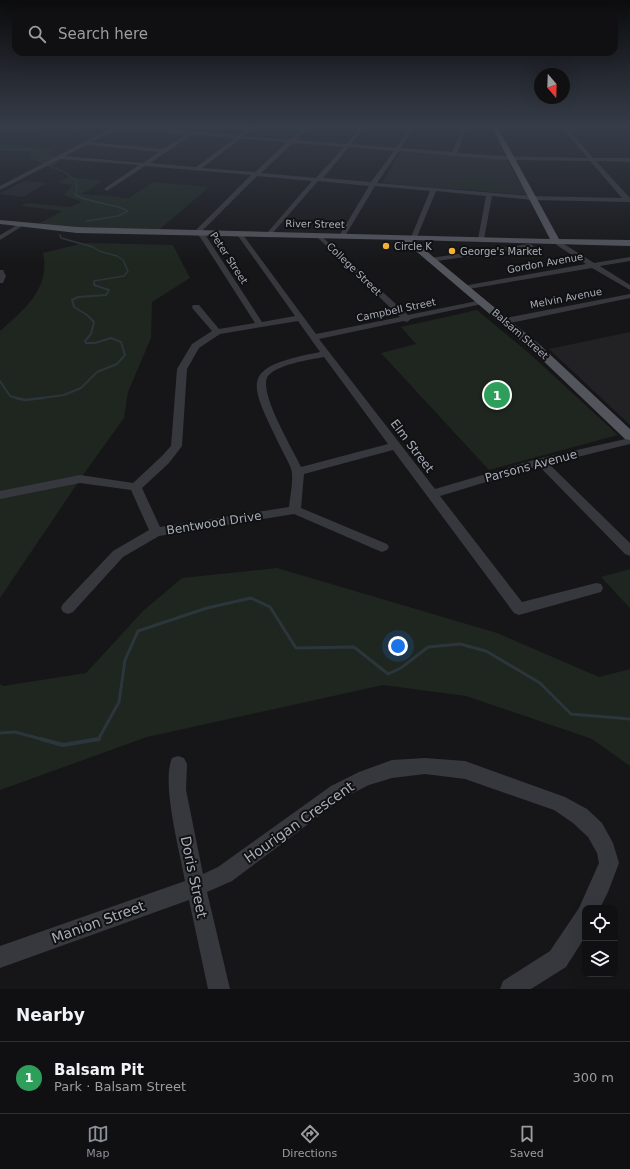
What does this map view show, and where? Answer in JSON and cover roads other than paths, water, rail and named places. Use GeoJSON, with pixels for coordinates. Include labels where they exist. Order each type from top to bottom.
{"type":"FeatureCollection","features":[{"type":"Feature","properties":{"kind":"main road"},"geometry":{"type":"LineString","coordinates":[[519,172],[556,241]]}},
{"type":"Feature","properties":{"kind":"main road","name":"River Street"},"geometry":{"type":"LineString","coordinates":[[0,222],[76,230],[630,243]]}},
{"type":"Feature","properties":{"kind":"main road","name":"Balsam Street"},"geometry":{"type":"LineString","coordinates":[[410,237],[407,240],[463,288],[505,321],[595,402],[630,436]]}},
{"type":"Feature","properties":{"kind":"street"},"geometry":{"type":"LineString","coordinates":[[0,188],[30,172]]}},
{"type":"Feature","properties":{"kind":"street"},"geometry":{"type":"LineString","coordinates":[[107,189],[133,172]]}},
{"type":"Feature","properties":{"kind":"street"},"geometry":{"type":"LineString","coordinates":[[238,172],[532,198],[628,200]]}},
{"type":"Feature","properties":{"kind":"street"},"geometry":{"type":"LineString","coordinates":[[269,234],[324,172]]}},
{"type":"Feature","properties":{"kind":"street"},"geometry":{"type":"LineString","coordinates":[[342,236],[382,172]]}},
{"type":"Feature","properties":{"kind":"street"},"geometry":{"type":"LineString","coordinates":[[604,172],[628,200]]}},
{"type":"Feature","properties":{"kind":"street","name":"Peter Street"},"geometry":{"type":"LineString","coordinates":[[256,174],[198,232],[203,236],[260,325]]}},
{"type":"Feature","properties":{"kind":"street"},"geometry":{"type":"LineString","coordinates":[[0,182],[9,183]]}},
{"type":"Feature","properties":{"kind":"street"},"geometry":{"type":"LineString","coordinates":[[410,237],[434,189]]}},
{"type":"Feature","properties":{"kind":"street"},"geometry":{"type":"LineString","coordinates":[[481,239],[489,194]]}},
{"type":"Feature","properties":{"kind":"street"},"geometry":{"type":"LineString","coordinates":[[0,238],[21,225]]}},
{"type":"Feature","properties":{"kind":"street","name":"Elm Street"},"geometry":{"type":"LineString","coordinates":[[239,233],[326,354],[519,609],[596,588]]}},
{"type":"Feature","properties":{"kind":"street","name":"College Street"},"geometry":{"type":"LineString","coordinates":[[319,236],[407,319]]}},
{"type":"Feature","properties":{"kind":"street"},"geometry":{"type":"LineString","coordinates":[[556,241],[560,245],[630,288]]}},
{"type":"Feature","properties":{"kind":"street"},"geometry":{"type":"LineString","coordinates":[[430,260],[530,246]]}},
{"type":"Feature","properties":{"kind":"street","name":"Gordon Avenue"},"geometry":{"type":"LineString","coordinates":[[463,288],[630,259]]}},
{"type":"Feature","properties":{"kind":"street"},"geometry":{"type":"LineString","coordinates":[[0,272],[2,276],[0,281]]}},
{"type":"Feature","properties":{"kind":"street","name":"Melvin Avenue"},"geometry":{"type":"LineString","coordinates":[[505,321],[630,296]]}},
{"type":"Feature","properties":{"kind":"street","name":"Campbell Street"},"geometry":{"type":"LineString","coordinates":[[314,337],[407,319],[482,302]]}},
{"type":"Feature","properties":{"kind":"street"},"geometry":{"type":"LineString","coordinates":[[196,307],[218,332]]}},
{"type":"Feature","properties":{"kind":"street"},"geometry":{"type":"LineString","coordinates":[[136,487],[165,460],[176,446],[182,369],[195,346],[218,332],[301,318]]}},
{"type":"Feature","properties":{"kind":"street"},"geometry":{"type":"LineString","coordinates":[[326,354],[294,360],[273,369],[263,376],[262,394],[264,402],[298,472],[295,510],[382,547]]}},
{"type":"Feature","properties":{"kind":"street","name":"Parsons Avenue"},"geometry":{"type":"LineString","coordinates":[[432,494],[541,462],[630,441]]}},
{"type":"Feature","properties":{"kind":"street"},"geometry":{"type":"LineString","coordinates":[[298,472],[396,446]]}},
{"type":"Feature","properties":{"kind":"street"},"geometry":{"type":"LineString","coordinates":[[541,462],[630,550]]}},
{"type":"Feature","properties":{"kind":"street"},"geometry":{"type":"LineString","coordinates":[[0,494],[80,479],[136,487]]}},
{"type":"Feature","properties":{"kind":"street"},"geometry":{"type":"LineString","coordinates":[[136,487],[156,532]]}},
{"type":"Feature","properties":{"kind":"street","name":"Bentwood Drive"},"geometry":{"type":"LineString","coordinates":[[68,608],[118,554],[156,532],[295,510]]}},
{"type":"Feature","properties":{"kind":"street","name":"Doris Street"},"geometry":{"type":"LineString","coordinates":[[178,764],[177,790],[196,887],[219,989]]}},
{"type":"Feature","properties":{"kind":"street","name":"Hourigan Crescent"},"geometry":{"type":"LineString","coordinates":[[196,887],[225,874],[337,792],[365,778],[392,769],[425,766],[465,770],[494,779],[559,803],[580,816],[595,830],[606,850],[609,863],[601,885],[591,905]]}},
{"type":"Feature","properties":{"kind":"street","name":"Manion Street"},"geometry":{"type":"LineString","coordinates":[[0,958],[196,887]]}},
{"type":"Feature","properties":{"kind":"street"},"geometry":{"type":"LineString","coordinates":[[511,989],[558,959],[578,931],[582,922]]}},
{"type":"Feature","properties":{"kind":"waterway"},"geometry":{"type":"LineString","coordinates":[[64,172],[76,180],[77,187],[75,194]]}},
{"type":"Feature","properties":{"kind":"waterway"},"geometry":{"type":"LineString","coordinates":[[75,194],[84,199],[115,206],[128,211],[118,216],[87,221]]}},
{"type":"Feature","properties":{"kind":"waterway"},"geometry":{"type":"LineString","coordinates":[[39,398],[64,395],[81,388],[97,372],[117,364],[125,355],[121,342],[111,338],[95,343],[86,343],[85,341],[91,334],[94,322],[87,315],[74,307],[72,300],[78,297],[106,295],[109,290],[94,285],[94,281],[124,276],[128,271],[123,260],[117,256],[99,251],[93,247],[61,238],[60,235]]}},
{"type":"Feature","properties":{"kind":"waterway"},"geometry":{"type":"LineString","coordinates":[[0,381],[10,396],[19,399]]}},
{"type":"Feature","properties":{"kind":"waterway"},"geometry":{"type":"LineString","coordinates":[[19,399],[25,400],[39,398]]}},
{"type":"Feature","properties":{"kind":"waterway"},"geometry":{"type":"LineString","coordinates":[[35,399],[39,398]]}},
{"type":"Feature","properties":{"kind":"waterway"},"geometry":{"type":"LineString","coordinates":[[99,739],[119,702],[125,660],[138,631],[207,608],[251,598],[270,607],[296,648],[354,647],[388,674],[401,668],[428,647],[460,644],[486,651],[540,683],[571,714],[630,719]]}},
{"type":"Feature","properties":{"kind":"waterway"},"geometry":{"type":"LineString","coordinates":[[0,733],[15,732],[45,740]]}},
{"type":"Feature","properties":{"kind":"waterway"},"geometry":{"type":"LineString","coordinates":[[41,739],[63,745],[99,739]]}},
{"type":"Feature","properties":{"kind":"place","name":"Circle K"},"geometry":{"type":"Point","coordinates":[386,246]}},
{"type":"Feature","properties":{"kind":"place","name":"George's Market"},"geometry":{"type":"Point","coordinates":[452,251]}},
{"type":"Feature","properties":{"kind":"place","name":"Balsam Pit"},"geometry":{"type":"Point","coordinates":[497,395]}}]}
